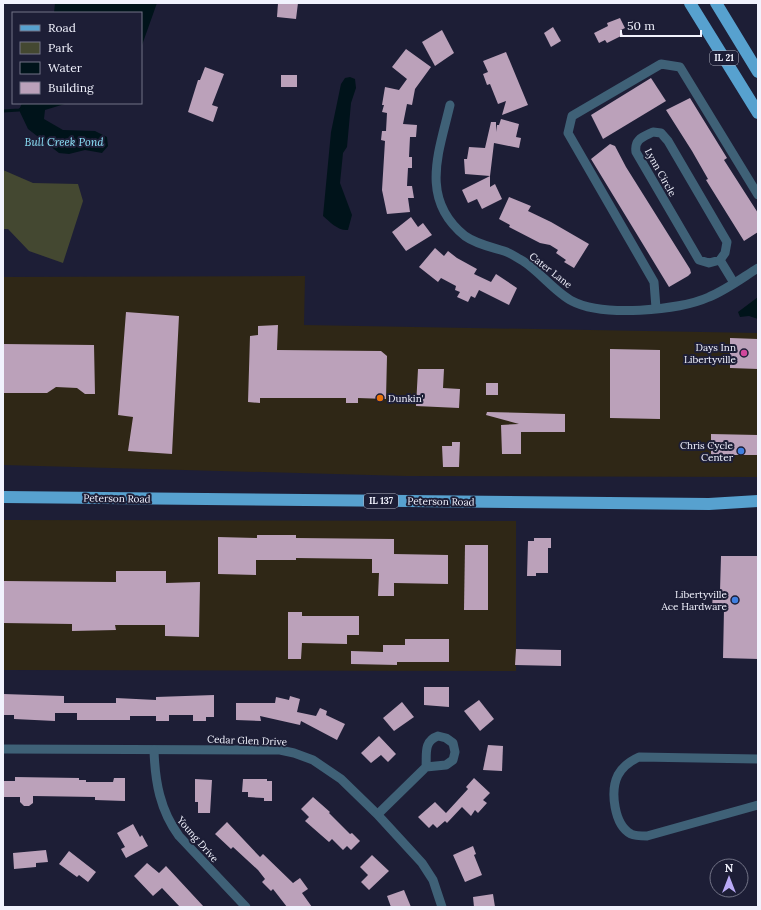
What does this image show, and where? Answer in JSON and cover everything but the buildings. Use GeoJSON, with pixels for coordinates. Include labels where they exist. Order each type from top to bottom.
{"type":"FeatureCollection","features":[{"type":"Feature","properties":{"kind":"main road","name":"IL 21"},"geometry":{"type":"LineString","coordinates":[[690,3],[758,113]]}},
{"type":"Feature","properties":{"kind":"main road","name":"IL 21"},"geometry":{"type":"LineString","coordinates":[[716,3],[758,72]]}},
{"type":"Feature","properties":{"kind":"main road","name":"Peterson Road"},"geometry":{"type":"LineString","coordinates":[[3,496],[709,504],[758,502]]}},
{"type":"Feature","properties":{"kind":"street"},"geometry":{"type":"LineString","coordinates":[[656,308],[654,282],[568,134],[572,116],[660,64],[680,67],[758,195]]}},
{"type":"Feature","properties":{"kind":"street","name":"Cater Lane"},"geometry":{"type":"LineString","coordinates":[[450,105],[435,168],[436,190],[443,210],[466,236],[488,247],[506,251],[525,262],[572,301],[594,308],[622,310],[681,306],[702,300],[758,268]]}},
{"type":"Feature","properties":{"kind":"street","name":"Lynn Circle"},"geometry":{"type":"LineString","coordinates":[[653,132],[661,133],[668,141],[727,242],[725,253],[720,260],[709,263],[699,260],[636,152],[635,145],[639,139],[653,132]]}},
{"type":"Feature","properties":{"kind":"street"},"geometry":{"type":"LineString","coordinates":[[720,260],[734,283]]}},
{"type":"Feature","properties":{"kind":"street","name":"Cedar Glen Drive"},"geometry":{"type":"LineString","coordinates":[[3,749],[280,750],[294,753],[312,760],[328,769],[341,779],[378,814],[426,869],[433,880],[442,907]]}},
{"type":"Feature","properties":{"kind":"street","name":"Young Drive"},"geometry":{"type":"LineString","coordinates":[[154,750],[156,784],[171,825],[184,842],[246,907]]}},
{"type":"Feature","properties":{"kind":"street"},"geometry":{"type":"LineString","coordinates":[[758,759],[639,757],[628,763],[618,775],[615,787],[616,811],[622,825],[631,834],[646,836],[758,805]]}},
{"type":"Feature","properties":{"kind":"street"},"geometry":{"type":"LineString","coordinates":[[378,814],[426,767]]}},
{"type":"Feature","properties":{"kind":"shaded area"},"geometry":{"type":"Polygon","coordinates":[[[305,276],[304,325],[758,333],[758,477],[406,476],[3,465],[3,277],[305,276]]]}},
{"type":"Feature","properties":{"kind":"shaded area"},"geometry":{"type":"Polygon","coordinates":[[[3,520],[516,521],[516,671],[3,670],[3,520]]]}},
{"type":"Feature","properties":{"kind":"green space"},"geometry":{"type":"Polygon","coordinates":[[[3,170],[33,183],[78,184],[83,201],[63,263],[29,251],[8,229],[3,229],[3,170]]]}},
{"type":"Feature","properties":{"kind":"water"},"geometry":{"type":"Polygon","coordinates":[[[55,3],[157,3],[142,45],[142,12],[54,12],[55,3]]]}},
{"type":"Feature","properties":{"kind":"water"},"geometry":{"type":"Polygon","coordinates":[[[350,77],[355,79],[356,88],[351,103],[347,147],[343,153],[340,183],[352,215],[348,230],[344,230],[334,226],[323,216],[331,132],[341,84],[345,78],[350,77]]]}},
{"type":"Feature","properties":{"kind":"water","name":"Bull Creek Pond"},"geometry":{"type":"Polygon","coordinates":[[[22,104],[65,104],[45,110],[44,119],[63,130],[95,131],[107,137],[108,146],[102,153],[85,150],[69,154],[59,153],[28,129],[19,110],[22,104]]]}},
{"type":"Feature","properties":{"kind":"water"},"geometry":{"type":"Polygon","coordinates":[[[758,297],[758,319],[749,316],[740,317],[738,312],[758,297]]]}},
{"type":"Feature","properties":{"kind":"waterway"},"geometry":{"type":"LineString","coordinates":[[3,111],[19,110],[23,108]]}},
{"type":"Feature","properties":{"kind":"place","name":"Days Inn Libertyville"},"geometry":{"type":"Point","coordinates":[744,353]}},
{"type":"Feature","properties":{"kind":"place","name":"Dunkin'"},"geometry":{"type":"Point","coordinates":[380,398]}},
{"type":"Feature","properties":{"kind":"place","name":"Chris Cycle Center"},"geometry":{"type":"Point","coordinates":[741,451]}},
{"type":"Feature","properties":{"kind":"place","name":"Libertyville Ace Hardware"},"geometry":{"type":"Point","coordinates":[735,600]}}]}
